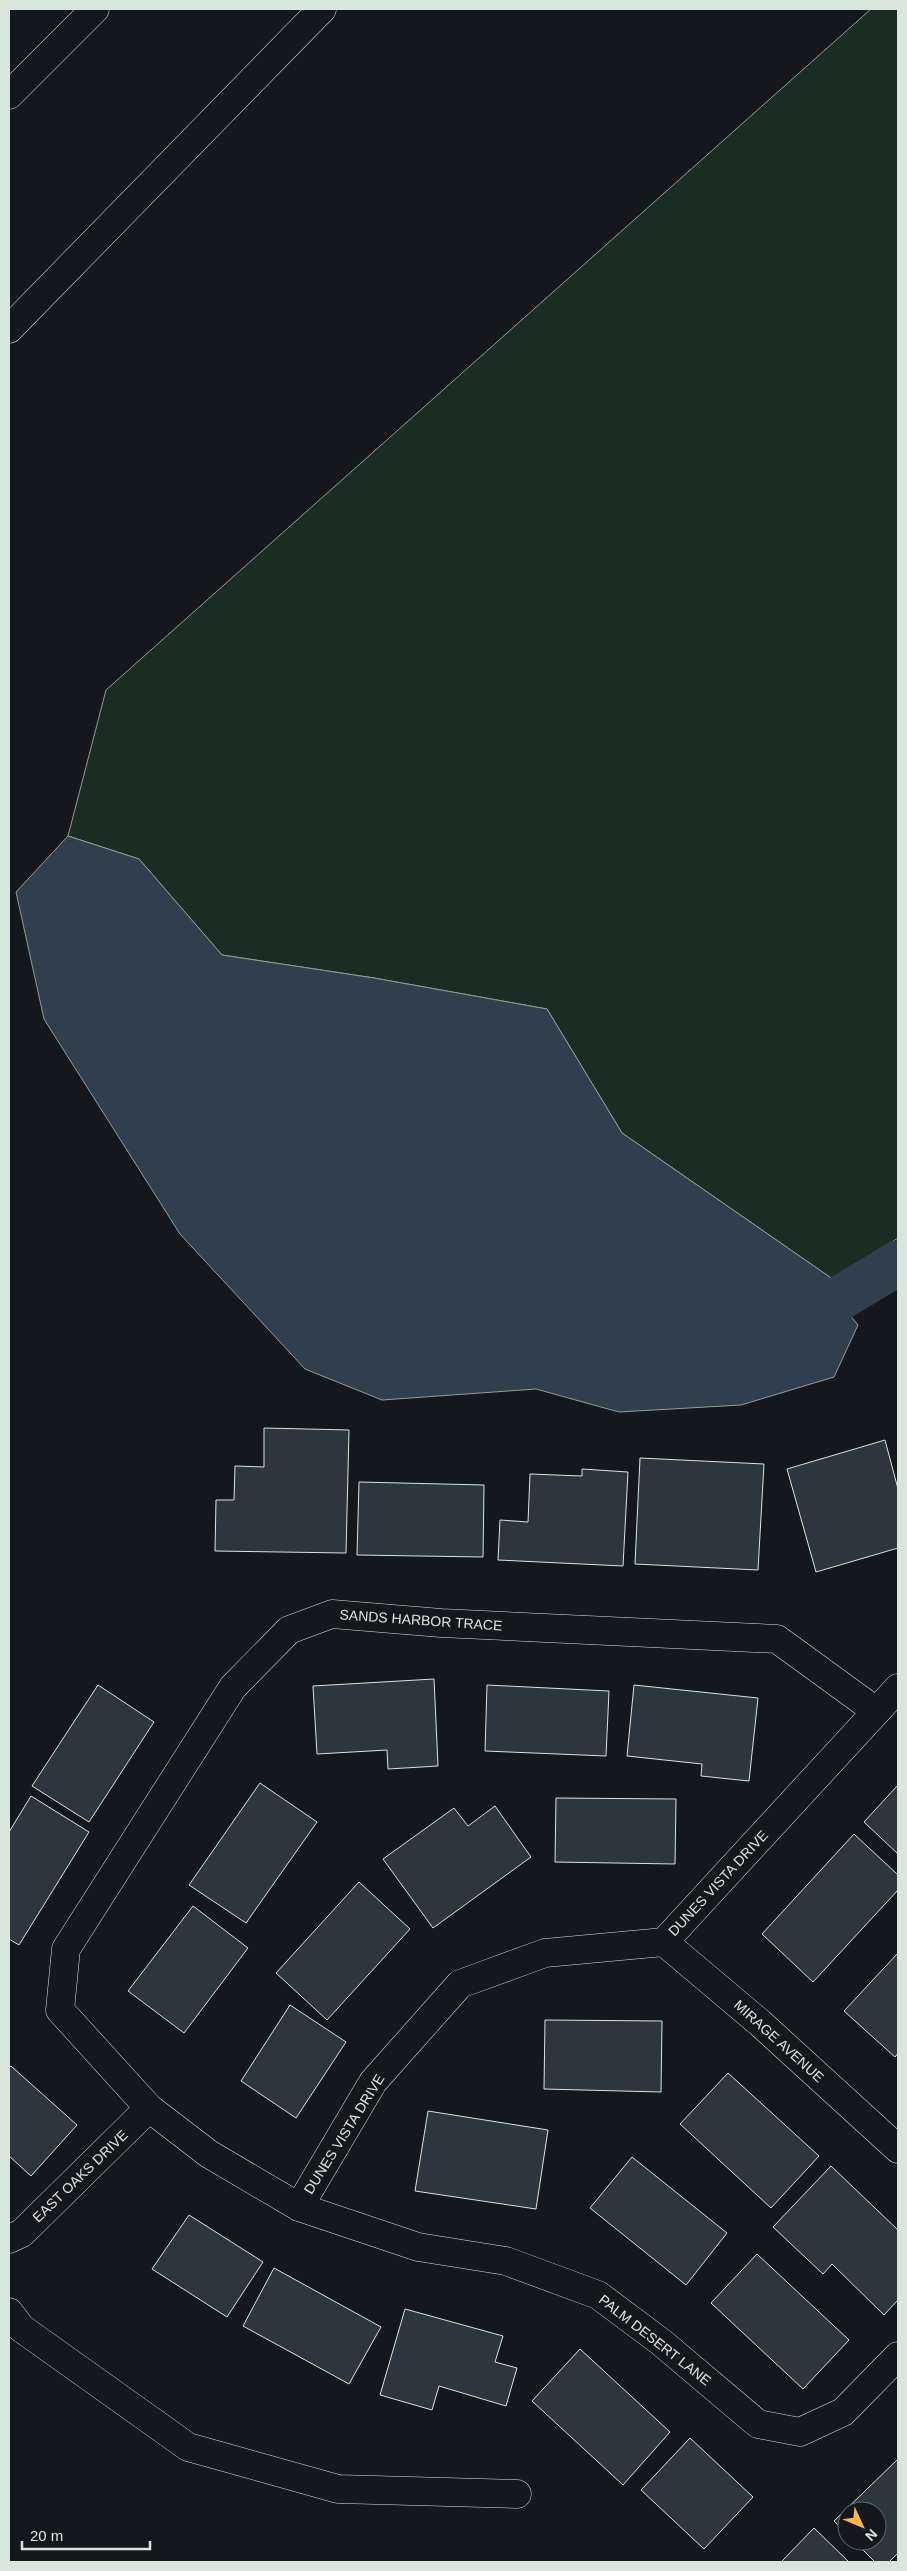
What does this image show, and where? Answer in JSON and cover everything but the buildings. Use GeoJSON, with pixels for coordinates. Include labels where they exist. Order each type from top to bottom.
{"type":"FeatureCollection","features":[{"type":"Feature","properties":{"kind":"street"},"geometry":{"type":"LineString","coordinates":[[9,95],[95,9]]}},
{"type":"Feature","properties":{"kind":"street"},"geometry":{"type":"LineString","coordinates":[[9,329],[322,9]]}},
{"type":"Feature","properties":{"kind":"street","name":"SANDS HARBOR TRACE"},"geometry":{"type":"LineString","coordinates":[[149,2108],[60,2010],[66,1949],[233,1687],[289,1630],[332,1614],[442,1622],[777,1639],[876,1711]]}},
{"type":"Feature","properties":{"kind":"street","name":"DUNES VISTA DRIVE"},"geometry":{"type":"LineString","coordinates":[[299,2207],[372,2082],[460,1984],[545,1952],[664,1942],[898,1688]]}},
{"type":"Feature","properties":{"kind":"street","name":"MIRAGE AVENUE"},"geometry":{"type":"LineString","coordinates":[[664,1942],[896,2142]]}},
{"type":"Feature","properties":{"kind":"street","name":"PALM DESERT LANE"},"geometry":{"type":"LineString","coordinates":[[149,2108],[209,2154],[299,2207],[418,2247],[506,2261],[598,2295],[661,2342],[758,2424],[800,2432],[842,2412],[898,2356]]}},
{"type":"Feature","properties":{"kind":"street","name":"EAST OAKS DRIVE"},"geometry":{"type":"LineString","coordinates":[[9,2239],[22,2233],[149,2108]]}},
{"type":"Feature","properties":{"kind":"street"},"geometry":{"type":"LineString","coordinates":[[9,2312],[21,2328],[188,2447],[338,2489],[517,2494]]}},
{"type":"Feature","properties":{"kind":"green space"},"geometry":{"type":"Polygon","coordinates":[[[871,9],[898,9],[898,1238],[834,1280],[622,1133],[547,1009],[374,978],[222,955],[139,859],[68,836],[106,690],[871,9]]]}},
{"type":"Feature","properties":{"kind":"water"},"geometry":{"type":"Polygon","coordinates":[[[68,836],[139,859],[222,955],[374,978],[547,1009],[622,1133],[834,1280],[837,1300],[858,1325],[834,1377],[741,1405],[619,1412],[536,1389],[382,1400],[305,1369],[180,1234],[44,1019],[16,892],[68,836]]]}},
{"type":"Feature","properties":{"kind":"waterway"},"geometry":{"type":"LineString","coordinates":[[837,1300],[898,1263]]}}]}
